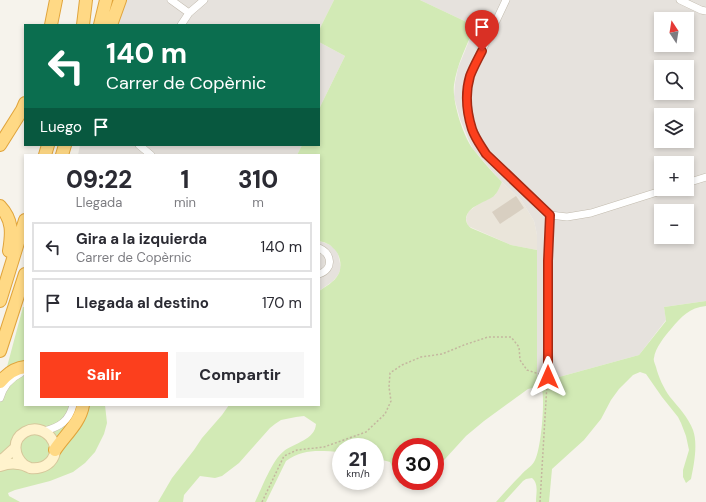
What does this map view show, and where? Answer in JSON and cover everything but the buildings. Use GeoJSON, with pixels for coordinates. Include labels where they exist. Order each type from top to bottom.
{"type":"FeatureCollection","features":[{"type":"Feature","properties":{"kind":"highway"},"geometry":{"type":"LineString","coordinates":[[51,24],[56,0]]}},
{"type":"Feature","properties":{"kind":"highway"},"geometry":{"type":"LineString","coordinates":[[75,24],[78,0]]}},
{"type":"Feature","properties":{"kind":"highway"},"geometry":{"type":"LineString","coordinates":[[83,24],[86,0]]}},
{"type":"Feature","properties":{"kind":"highway"},"geometry":{"type":"LineString","coordinates":[[94,24],[98,0]]}},
{"type":"Feature","properties":{"kind":"highway"},"geometry":{"type":"LineString","coordinates":[[100,24],[106,0]]}},
{"type":"Feature","properties":{"kind":"highway"},"geometry":{"type":"LineString","coordinates":[[111,24],[120,0]]}},
{"type":"Feature","properties":{"kind":"highway"},"geometry":{"type":"LineString","coordinates":[[0,145],[24,105]]}},
{"type":"Feature","properties":{"kind":"highway"},"geometry":{"type":"LineString","coordinates":[[0,206],[6,212],[10,223],[11,235],[8,253],[0,280]]}},
{"type":"Feature","properties":{"kind":"highway"},"geometry":{"type":"LineString","coordinates":[[0,301],[24,223]]}},
{"type":"Feature","properties":{"kind":"highway"},"geometry":{"type":"LineString","coordinates":[[0,351],[24,277]]}},
{"type":"Feature","properties":{"kind":"highway"},"geometry":{"type":"LineString","coordinates":[[0,382],[5,376],[24,367]]}},
{"type":"Feature","properties":{"kind":"highway"},"geometry":{"type":"LineString","coordinates":[[55,450],[78,420],[83,406]]}},
{"type":"Feature","properties":{"kind":"main road"},"geometry":{"type":"LineString","coordinates":[[0,466],[18,464],[31,468],[38,468],[44,466],[50,462],[55,450],[49,434],[39,429],[33,429],[23,434],[19,438],[15,448],[16,455],[24,465]]}},
{"type":"Feature","properties":{"kind":"main road"},"geometry":{"type":"LineString","coordinates":[[0,460],[15,448]]}},
{"type":"Feature","properties":{"kind":"street"},"geometry":{"type":"LineString","coordinates":[[171,0],[189,13]]}},
{"type":"Feature","properties":{"kind":"street"},"geometry":{"type":"LineString","coordinates":[[182,24],[189,13],[204,0]]}},
{"type":"Feature","properties":{"kind":"street"},"geometry":{"type":"LineString","coordinates":[[506,0],[470,76],[468,91],[467,103],[472,130],[486,154],[550,215],[567,217],[591,213],[654,193]]}},
{"type":"Feature","properties":{"kind":"street"},"geometry":{"type":"LineString","coordinates":[[680,0],[706,11]]}},
{"type":"Feature","properties":{"kind":"street"},"geometry":{"type":"LineString","coordinates":[[140,146],[150,154]]}},
{"type":"Feature","properties":{"kind":"street"},"geometry":{"type":"LineString","coordinates":[[694,181],[706,177]]}},
{"type":"Feature","properties":{"kind":"street"},"geometry":{"type":"LineString","coordinates":[[548,377],[548,261],[550,215]]}},
{"type":"Feature","properties":{"kind":"street"},"geometry":{"type":"LineString","coordinates":[[320,248],[328,254],[330,260],[326,271],[320,274]]}},
{"type":"Feature","properties":{"kind":"street"},"geometry":{"type":"LineString","coordinates":[[0,398],[5,387],[24,371]]}},
{"type":"Feature","properties":{"kind":"street"},"geometry":{"type":"LineString","coordinates":[[44,431],[54,429],[64,422],[72,412],[73,406]]}},
{"type":"Feature","properties":{"kind":"path"},"geometry":{"type":"LineString","coordinates":[[262,502],[284,456],[297,450],[324,447],[366,432],[385,414],[391,401],[389,387],[390,373],[402,365],[421,357],[442,354],[464,344],[488,337],[511,337],[519,347],[520,360],[526,370],[548,377],[540,502]]}},
{"type":"Feature","properties":{"kind":"shaded area"},"geometry":{"type":"Polygon","coordinates":[[[122,0],[334,0],[320,28],[320,24],[115,24],[122,0]]]}},
{"type":"Feature","properties":{"kind":"shaded area"},"geometry":{"type":"Polygon","coordinates":[[[420,0],[706,0],[706,301],[664,307],[666,320],[639,355],[559,377],[537,381],[537,235],[534,221],[522,201],[498,178],[473,149],[469,141],[460,119],[454,97],[458,68],[475,26],[420,0]]]}},
{"type":"Feature","properties":{"kind":"shaded area"},"geometry":{"type":"Polygon","coordinates":[[[320,43],[345,56],[320,107],[320,43]]]}},
{"type":"Feature","properties":{"kind":"shaded area"},"geometry":{"type":"Polygon","coordinates":[[[80,146],[302,146],[298,154],[78,154],[80,146]]]}},
{"type":"Feature","properties":{"kind":"shaded area"},"geometry":{"type":"Polygon","coordinates":[[[502,182],[522,201],[534,221],[537,235],[537,250],[511,245],[468,226],[466,219],[468,212],[495,195],[502,182]]]}},
{"type":"Feature","properties":{"kind":"shaded area"},"geometry":{"type":"Polygon","coordinates":[[[320,241],[335,248],[338,254],[341,268],[333,281],[320,290],[320,241]]]}},
{"type":"Feature","properties":{"kind":"green space"},"geometry":{"type":"Polygon","coordinates":[[[334,0],[420,0],[475,26],[457,70],[454,85],[456,109],[469,143],[483,162],[502,182],[494,196],[469,211],[466,220],[471,228],[511,245],[537,250],[537,381],[559,377],[639,355],[666,321],[664,307],[706,301],[706,306],[686,313],[679,320],[661,342],[656,350],[654,359],[663,386],[689,421],[693,430],[695,454],[691,479],[686,483],[683,477],[683,470],[689,450],[681,423],[646,374],[640,372],[633,375],[619,389],[611,400],[601,419],[584,440],[552,469],[549,502],[536,502],[536,483],[532,478],[523,481],[504,502],[496,502],[533,464],[536,457],[542,427],[543,404],[542,389],[537,388],[528,389],[484,421],[466,436],[444,460],[444,438],[392,438],[392,467],[390,462],[384,460],[384,438],[332,438],[332,452],[306,452],[286,461],[266,502],[255,502],[275,461],[288,448],[312,434],[316,424],[304,416],[281,420],[270,428],[239,463],[222,476],[215,478],[200,476],[184,495],[183,502],[158,502],[172,478],[228,406],[320,406],[320,290],[336,278],[340,272],[340,264],[339,257],[335,250],[329,244],[320,241],[320,154],[298,154],[302,146],[320,146],[320,107],[345,56],[320,43],[320,28],[334,0]]]}},
{"type":"Feature","properties":{"kind":"green space"},"geometry":{"type":"Polygon","coordinates":[[[24,307],[24,406],[105,406],[107,423],[104,434],[95,452],[85,463],[73,472],[50,481],[8,493],[9,496],[20,502],[0,502],[0,393],[24,307]]]}},
{"type":"Feature","properties":{"kind":"route"},"geometry":{"type":"LineString","coordinates":[[482,51],[470,76],[468,91],[467,103],[472,130],[486,154],[495,164],[550,215],[548,261],[548,377]]}}]}
